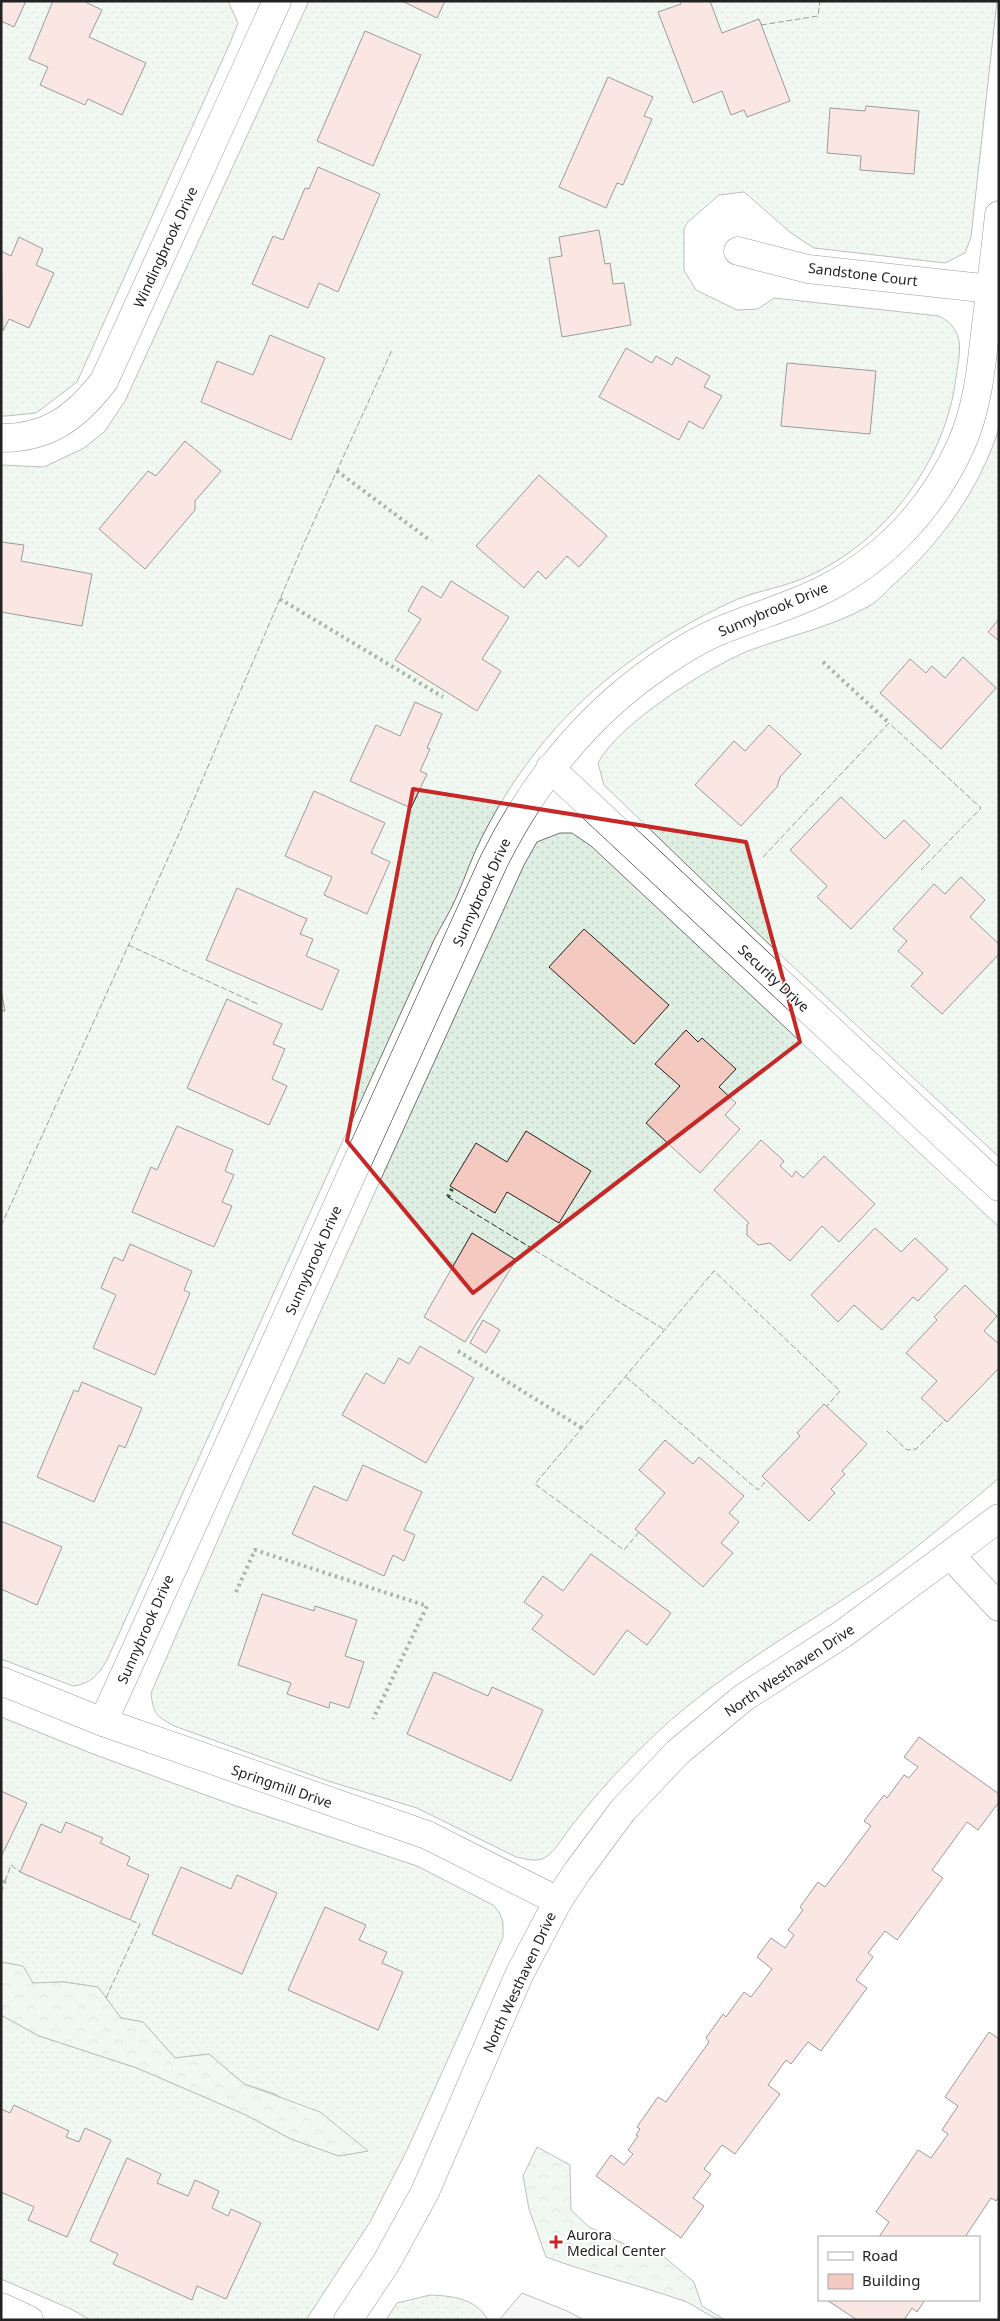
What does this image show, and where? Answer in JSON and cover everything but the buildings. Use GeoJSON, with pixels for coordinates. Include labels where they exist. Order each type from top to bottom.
{"type":"FeatureCollection","features":[{"type":"Feature","properties":{"kind":"street","name":"Windingbrook Drive"},"geometry":{"type":"LineString","coordinates":[[1,438],[20,438],[55,427],[85,405],[104,381],[277,1]]}},
{"type":"Feature","properties":{"kind":"street","name":"Sunnybrook Drive"},"geometry":{"type":"LineString","coordinates":[[103,1722],[494,861],[513,824],[550,768],[609,704],[661,664],[719,631],[824,590],[867,563],[908,528],[940,485],[962,443],[978,394],[999,214]]}},
{"type":"Feature","properties":{"kind":"street","name":"Sandstone Court"},"geometry":{"type":"LineString","coordinates":[[738,251],[808,269],[991,289]]}},
{"type":"Feature","properties":{"kind":"street","name":"Security Drive"},"geometry":{"type":"LineString","coordinates":[[550,768],[999,1187]]}},
{"type":"Feature","properties":{"kind":"street","name":"North Westhaven Drive"},"geometry":{"type":"LineString","coordinates":[[348,2320],[386,2263],[425,2192],[519,1975],[558,1902],[577,1872],[623,1810],[678,1752],[743,1698],[844,1633],[951,1556],[999,1518]]}},
{"type":"Feature","properties":{"kind":"street"},"geometry":{"type":"LineString","coordinates":[[951,1556],[999,1607]]}},
{"type":"Feature","properties":{"kind":"street","name":"Springmill Drive"},"geometry":{"type":"LineString","coordinates":[[1,1681],[103,1722],[427,1835],[558,1902]]}},
{"type":"Feature","properties":{"kind":"street"},"geometry":{"type":"LineString","coordinates":[[1,2307],[30,2320]]}},
{"type":"Feature","properties":{"kind":"highlighted area"},"geometry":{"type":"Polygon","coordinates":[[[413,789],[746,842],[800,1042],[473,1293],[347,1141],[413,789]]]}},
{"type":"Feature","properties":{"kind":"green space"},"geometry":{"type":"Polygon","coordinates":[[[1,1],[228,1],[238,23],[77,382],[36,413],[6,416],[1,416],[1,1]]]}},
{"type":"Feature","properties":{"kind":"green space"},"geometry":{"type":"Polygon","coordinates":[[[309,1],[997,1],[971,237],[965,253],[945,263],[814,248],[791,233],[744,192],[719,195],[687,223],[684,229],[684,270],[696,290],[737,310],[758,309],[774,298],[939,316],[954,328],[959,342],[959,358],[950,409],[939,440],[924,471],[904,499],[882,524],[857,547],[829,566],[799,580],[729,603],[664,638],[623,666],[586,698],[555,729],[531,758],[510,789],[482,837],[454,903],[434,940],[107,1660],[93,1678],[85,1683],[73,1686],[1,1659],[1,465],[44,467],[84,448],[105,431],[125,401],[309,1]]]}},
{"type":"Feature","properties":{"kind":"green space"},"geometry":{"type":"Polygon","coordinates":[[[999,428],[999,1157],[773,948],[604,785],[598,763],[624,731],[643,715],[710,670],[748,651],[840,620],[878,600],[910,570],[942,534],[981,473],[999,428]]]}},
{"type":"Feature","properties":{"kind":"green space"},"geometry":{"type":"Polygon","coordinates":[[[560,833],[572,833],[591,846],[999,1227],[999,1478],[894,1565],[728,1675],[699,1697],[672,1719],[634,1755],[603,1788],[552,1852],[542,1859],[529,1860],[516,1857],[417,1808],[328,1781],[174,1726],[156,1713],[151,1693],[252,1462],[524,865],[537,842],[560,833]]]}},
{"type":"Feature","properties":{"kind":"green space"},"geometry":{"type":"Polygon","coordinates":[[[1,1717],[93,1754],[233,1805],[417,1866],[493,1905],[499,1912],[503,1922],[503,1937],[407,2150],[370,2222],[306,2320],[90,2320],[71,2309],[1,2279],[1,2015],[39,2036],[137,2068],[246,2115],[291,2139],[339,2156],[367,2151],[275,2094],[244,2084],[209,2054],[175,2058],[143,2022],[121,2018],[98,1987],[64,1982],[33,1983],[22,1966],[1,1962],[1,1717]]]}},
{"type":"Feature","properties":{"kind":"green space"},"geometry":{"type":"Polygon","coordinates":[[[1,1962],[23,1966],[33,1983],[64,1982],[98,1987],[121,2018],[143,2022],[175,2058],[209,2054],[244,2084],[320,2112],[368,2151],[339,2156],[291,2139],[246,2115],[137,2068],[39,2036],[1,2015],[1,1962]]]}},
{"type":"Feature","properties":{"kind":"green space"},"geometry":{"type":"Polygon","coordinates":[[[537,2147],[570,2165],[571,2210],[589,2227],[643,2253],[663,2256],[694,2282],[702,2306],[725,2320],[715,2318],[684,2301],[546,2257],[529,2209],[523,2176],[537,2147]]]}},
{"type":"Feature","properties":{"kind":"green space"},"geometry":{"type":"Polygon","coordinates":[[[430,2295],[447,2296],[470,2303],[477,2307],[488,2320],[386,2320],[397,2303],[430,2295]]]}},
{"type":"Feature","properties":{"kind":"shaded area"},"geometry":{"type":"Polygon","coordinates":[[[522,2293],[567,2311],[584,2320],[499,2320],[522,2293]]]}},
{"type":"Feature","properties":{"kind":"hedge"},"geometry":{"type":"LineString","coordinates":[[337,471],[431,541]]}},
{"type":"Feature","properties":{"kind":"hedge"},"geometry":{"type":"LineString","coordinates":[[280,599],[443,697]]}},
{"type":"Feature","properties":{"kind":"hedge"},"geometry":{"type":"LineString","coordinates":[[823,662],[889,723]]}},
{"type":"Feature","properties":{"kind":"hedge"},"geometry":{"type":"LineString","coordinates":[[448,1197],[453,1187]]}},
{"type":"Feature","properties":{"kind":"hedge"},"geometry":{"type":"LineString","coordinates":[[458,1351],[582,1428]]}},
{"type":"Feature","properties":{"kind":"hedge"},"geometry":{"type":"LineString","coordinates":[[236,1592],[255,1550],[427,1606],[373,1719]]}},
{"type":"Feature","properties":{"kind":"hedge"},"geometry":{"type":"LineString","coordinates":[[1,1889],[5,1881]]}},
{"type":"Feature","properties":{"kind":"fence"},"geometry":{"type":"LineString","coordinates":[[761,25],[818,16],[820,1]]}},
{"type":"Feature","properties":{"kind":"fence"},"geometry":{"type":"LineString","coordinates":[[1,1226],[179,834],[304,543],[392,350]]}},
{"type":"Feature","properties":{"kind":"fence"},"geometry":{"type":"LineString","coordinates":[[763,857],[889,723],[981,808],[921,870]]}},
{"type":"Feature","properties":{"kind":"fence"},"geometry":{"type":"LineString","coordinates":[[128,945],[258,1004]]}},
{"type":"Feature","properties":{"kind":"fence"},"geometry":{"type":"LineString","coordinates":[[448,1197],[665,1330]]}},
{"type":"Feature","properties":{"kind":"fence"},"geometry":{"type":"LineString","coordinates":[[639,1532],[624,1550],[535,1484],[714,1271],[840,1391],[827,1406]]}},
{"type":"Feature","properties":{"kind":"fence"},"geometry":{"type":"LineString","coordinates":[[626,1377],[758,1490],[767,1480]]}},
{"type":"Feature","properties":{"kind":"fence"},"geometry":{"type":"LineString","coordinates":[[887,1431],[907,1450],[916,1449],[945,1420]]}},
{"type":"Feature","properties":{"kind":"fence"},"geometry":{"type":"LineString","coordinates":[[5,1881],[11,1865],[20,1872]]}},
{"type":"Feature","properties":{"kind":"fence"},"geometry":{"type":"LineString","coordinates":[[106,1998],[140,1924],[130,1920]]}},
{"type":"Feature","properties":{"kind":"place","name":"Aurora Medical Center"},"geometry":{"type":"Point","coordinates":[556,2242]}}]}
